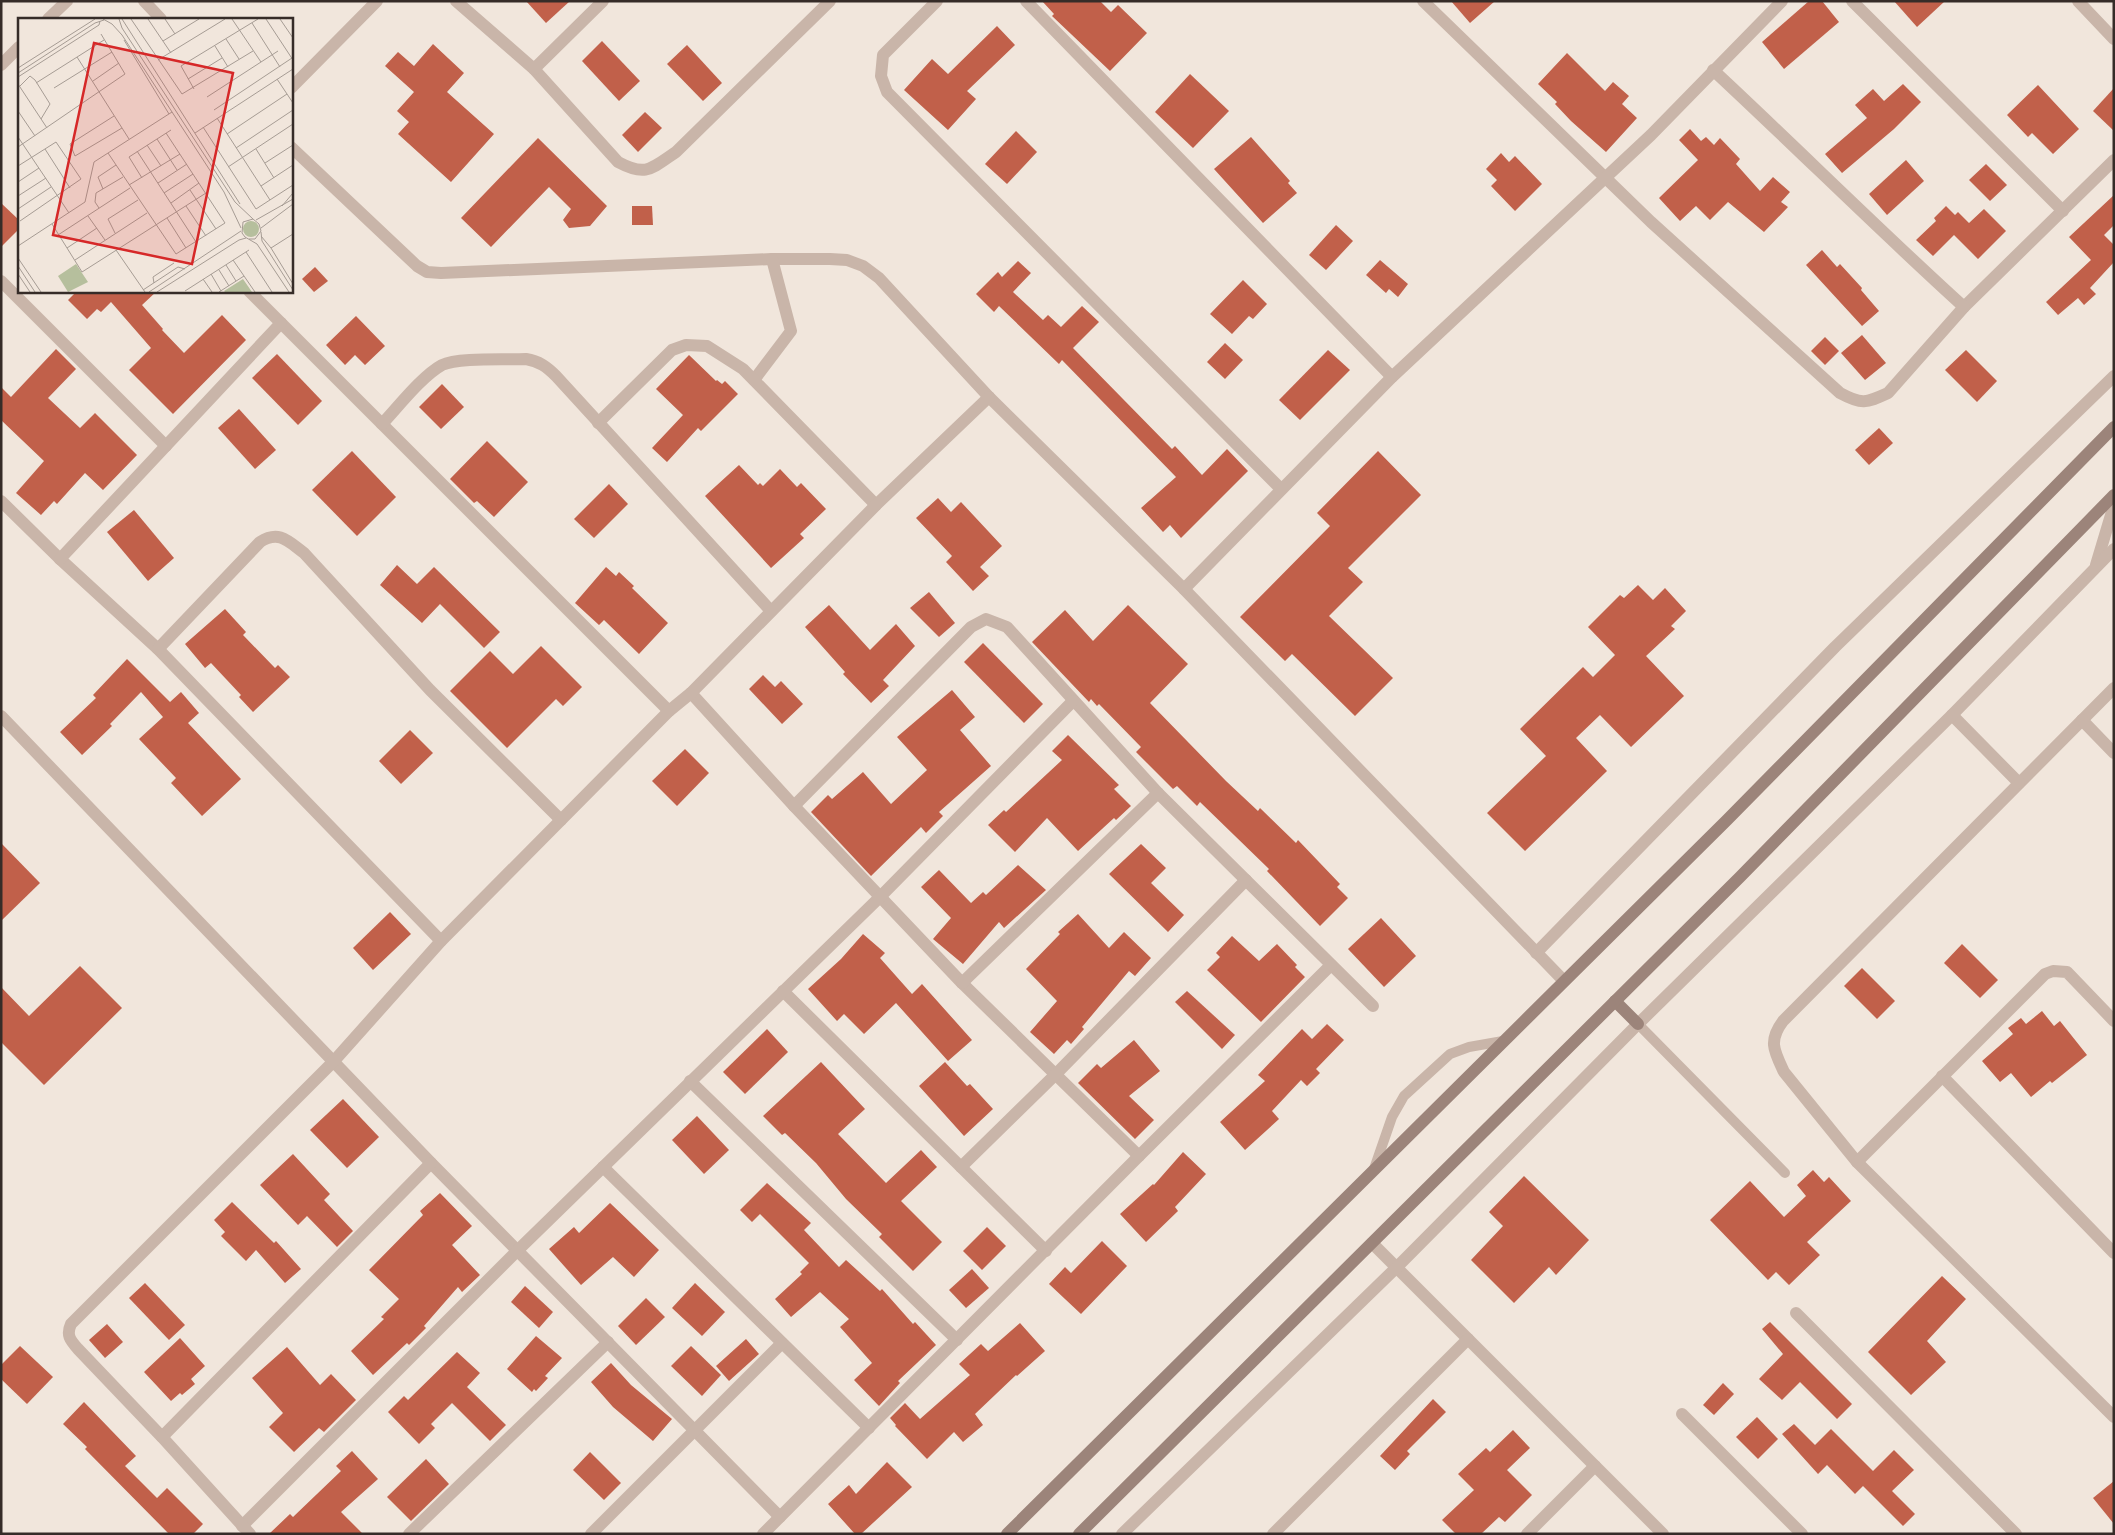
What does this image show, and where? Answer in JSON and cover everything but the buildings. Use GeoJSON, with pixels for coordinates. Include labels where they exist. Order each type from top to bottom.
{"type":"FeatureCollection","features":[{"type":"Feature","properties":{"kind":"street"},"geometry":{"type":"LineString","coordinates":[[49,18],[67,1]]}},
{"type":"Feature","properties":{"kind":"street"},"geometry":{"type":"LineString","coordinates":[[144,1],[160,18]]}},
{"type":"Feature","properties":{"kind":"street"},"geometry":{"type":"LineString","coordinates":[[292,87],[377,1]]}},
{"type":"Feature","properties":{"kind":"street"},"geometry":{"type":"LineString","coordinates":[[456,1],[534,69],[618,162],[634,171],[651,169],[676,152],[830,1]]}},
{"type":"Feature","properties":{"kind":"street"},"geometry":{"type":"LineString","coordinates":[[534,69],[603,1]]}},
{"type":"Feature","properties":{"kind":"street"},"geometry":{"type":"LineString","coordinates":[[937,1],[883,55],[881,76],[887,92],[1281,489]]}},
{"type":"Feature","properties":{"kind":"street"},"geometry":{"type":"LineString","coordinates":[[1026,1],[1392,377]]}},
{"type":"Feature","properties":{"kind":"street"},"geometry":{"type":"LineString","coordinates":[[1423,1],[1605,178],[1840,393],[1855,402],[1872,400],[1888,393],[1964,307],[2114,160]]}},
{"type":"Feature","properties":{"kind":"street"},"geometry":{"type":"LineString","coordinates":[[1184,589],[1392,377],[1651,135],[1782,1]]}},
{"type":"Feature","properties":{"kind":"street"},"geometry":{"type":"LineString","coordinates":[[1852,1],[2062,211]]}},
{"type":"Feature","properties":{"kind":"street"},"geometry":{"type":"LineString","coordinates":[[2078,1],[2114,39]]}},
{"type":"Feature","properties":{"kind":"street"},"geometry":{"type":"LineString","coordinates":[[1,65],[16,55]]}},
{"type":"Feature","properties":{"kind":"street"},"geometry":{"type":"LineString","coordinates":[[1713,70],[1803,153],[1880,231],[1964,307]]}},
{"type":"Feature","properties":{"kind":"street"},"geometry":{"type":"LineString","coordinates":[[292,148],[418,266],[427,272],[441,273],[772,259],[847,260],[863,266],[879,278],[989,397],[1184,589],[1564,981]]}},
{"type":"Feature","properties":{"kind":"street"},"geometry":{"type":"LineString","coordinates":[[754,380],[791,331],[772,259]]}},
{"type":"Feature","properties":{"kind":"street"},"geometry":{"type":"LineString","coordinates":[[1,281],[166,446]]}},
{"type":"Feature","properties":{"kind":"street"},"geometry":{"type":"LineString","coordinates":[[250,292],[669,711]]}},
{"type":"Feature","properties":{"kind":"street"},"geometry":{"type":"LineString","coordinates":[[60,559],[281,323]]}},
{"type":"Feature","properties":{"kind":"street"},"geometry":{"type":"LineString","coordinates":[[598,423],[672,350],[686,345],[707,346],[730,359],[754,380],[876,505]]}},
{"type":"Feature","properties":{"kind":"street"},"geometry":{"type":"LineString","coordinates":[[382,424],[431,373],[444,364],[457,361],[535,360],[546,366],[771,610]]}},
{"type":"Feature","properties":{"kind":"street"},"geometry":{"type":"LineString","coordinates":[[1536,954],[1835,647],[2114,376]]}},
{"type":"Feature","properties":{"kind":"street"},"geometry":{"type":"LineString","coordinates":[[989,397],[876,505],[691,693],[669,711],[441,942],[334,1061],[70,1324],[67,1331],[69,1337],[246,1530],[517,1251],[880,897],[1073,701]]}},
{"type":"Feature","properties":{"kind":"street"},"geometry":{"type":"LineString","coordinates":[[1007,1534],[1727,820],[2114,427]]}},
{"type":"Feature","properties":{"kind":"street"},"geometry":{"type":"LineString","coordinates":[[1080,1534],[1747,870],[2114,495]]}},
{"type":"Feature","properties":{"kind":"street"},"geometry":{"type":"LineString","coordinates":[[1,501],[60,559],[158,649],[441,942]]}},
{"type":"Feature","properties":{"kind":"street"},"geometry":{"type":"LineString","coordinates":[[2096,567],[2114,505]]}},
{"type":"Feature","properties":{"kind":"street"},"geometry":{"type":"LineString","coordinates":[[158,649],[260,542],[268,536],[276,535],[288,540],[304,553],[430,690],[561,820]]}},
{"type":"Feature","properties":{"kind":"street"},"geometry":{"type":"LineString","coordinates":[[1122,1534],[1396,1268],[1638,1024],[1952,715],[2114,549]]}},
{"type":"Feature","properties":{"kind":"street"},"geometry":{"type":"LineString","coordinates":[[794,806],[971,627],[979,621],[986,619],[1007,627],[1158,793],[1373,1006]]}},
{"type":"Feature","properties":{"kind":"street"},"geometry":{"type":"LineString","coordinates":[[2114,688],[1783,1020],[1775,1032],[1773,1041],[1776,1055],[1784,1072],[1857,1162],[2114,1417]]}},
{"type":"Feature","properties":{"kind":"street"},"geometry":{"type":"LineString","coordinates":[[691,693],[794,806],[962,983],[1139,1156]]}},
{"type":"Feature","properties":{"kind":"street"},"geometry":{"type":"LineString","coordinates":[[1952,715],[2019,783]]}},
{"type":"Feature","properties":{"kind":"street"},"geometry":{"type":"LineString","coordinates":[[1,716],[431,1163],[780,1517]]}},
{"type":"Feature","properties":{"kind":"street"},"geometry":{"type":"LineString","coordinates":[[2082,720],[2114,753]]}},
{"type":"Feature","properties":{"kind":"street"},"geometry":{"type":"LineString","coordinates":[[962,983],[1158,793]]}},
{"type":"Feature","properties":{"kind":"street"},"geometry":{"type":"LineString","coordinates":[[961,1167],[1056,1074],[1246,880]]}},
{"type":"Feature","properties":{"kind":"street"},"geometry":{"type":"LineString","coordinates":[[763,1534],[1331,965]]}},
{"type":"Feature","properties":{"kind":"street"},"geometry":{"type":"LineString","coordinates":[[1857,1162],[2045,974],[2053,970],[2067,972],[2074,977],[2114,1021]]}},
{"type":"Feature","properties":{"kind":"street"},"geometry":{"type":"LineString","coordinates":[[783,990],[1046,1251]]}},
{"type":"Feature","properties":{"kind":"street"},"geometry":{"type":"LineString","coordinates":[[1615,1001],[1638,1024]]}},
{"type":"Feature","properties":{"kind":"street"},"geometry":{"type":"LineString","coordinates":[[1942,1076],[2114,1253]]}},
{"type":"Feature","properties":{"kind":"street"},"geometry":{"type":"LineString","coordinates":[[690,1081],[957,1340]]}},
{"type":"Feature","properties":{"kind":"street"},"geometry":{"type":"LineString","coordinates":[[162,1437],[431,1163]]}},
{"type":"Feature","properties":{"kind":"street"},"geometry":{"type":"LineString","coordinates":[[603,1167],[869,1428]]}},
{"type":"Feature","properties":{"kind":"street"},"geometry":{"type":"LineString","coordinates":[[1372,1243],[1664,1534]]}},
{"type":"Feature","properties":{"kind":"street"},"geometry":{"type":"LineString","coordinates":[[1796,1313],[2016,1534]]}},
{"type":"Feature","properties":{"kind":"street"},"geometry":{"type":"LineString","coordinates":[[1273,1534],[1468,1339]]}},
{"type":"Feature","properties":{"kind":"street"},"geometry":{"type":"LineString","coordinates":[[409,1534],[608,1342]]}},
{"type":"Feature","properties":{"kind":"street"},"geometry":{"type":"LineString","coordinates":[[591,1534],[782,1343]]}},
{"type":"Feature","properties":{"kind":"street"},"geometry":{"type":"LineString","coordinates":[[1682,1414],[1802,1534]]}},
{"type":"Feature","properties":{"kind":"street"},"geometry":{"type":"LineString","coordinates":[[1527,1534],[1595,1466]]}},
{"type":"Feature","properties":{"kind":"lane"},"geometry":{"type":"LineString","coordinates":[[1638,1024],[1785,1173]]}},
{"type":"Feature","properties":{"kind":"lane"},"geometry":{"type":"LineString","coordinates":[[1374,1170],[1392,1117],[1404,1096],[1450,1054],[1469,1046],[1504,1041]]}}]}
